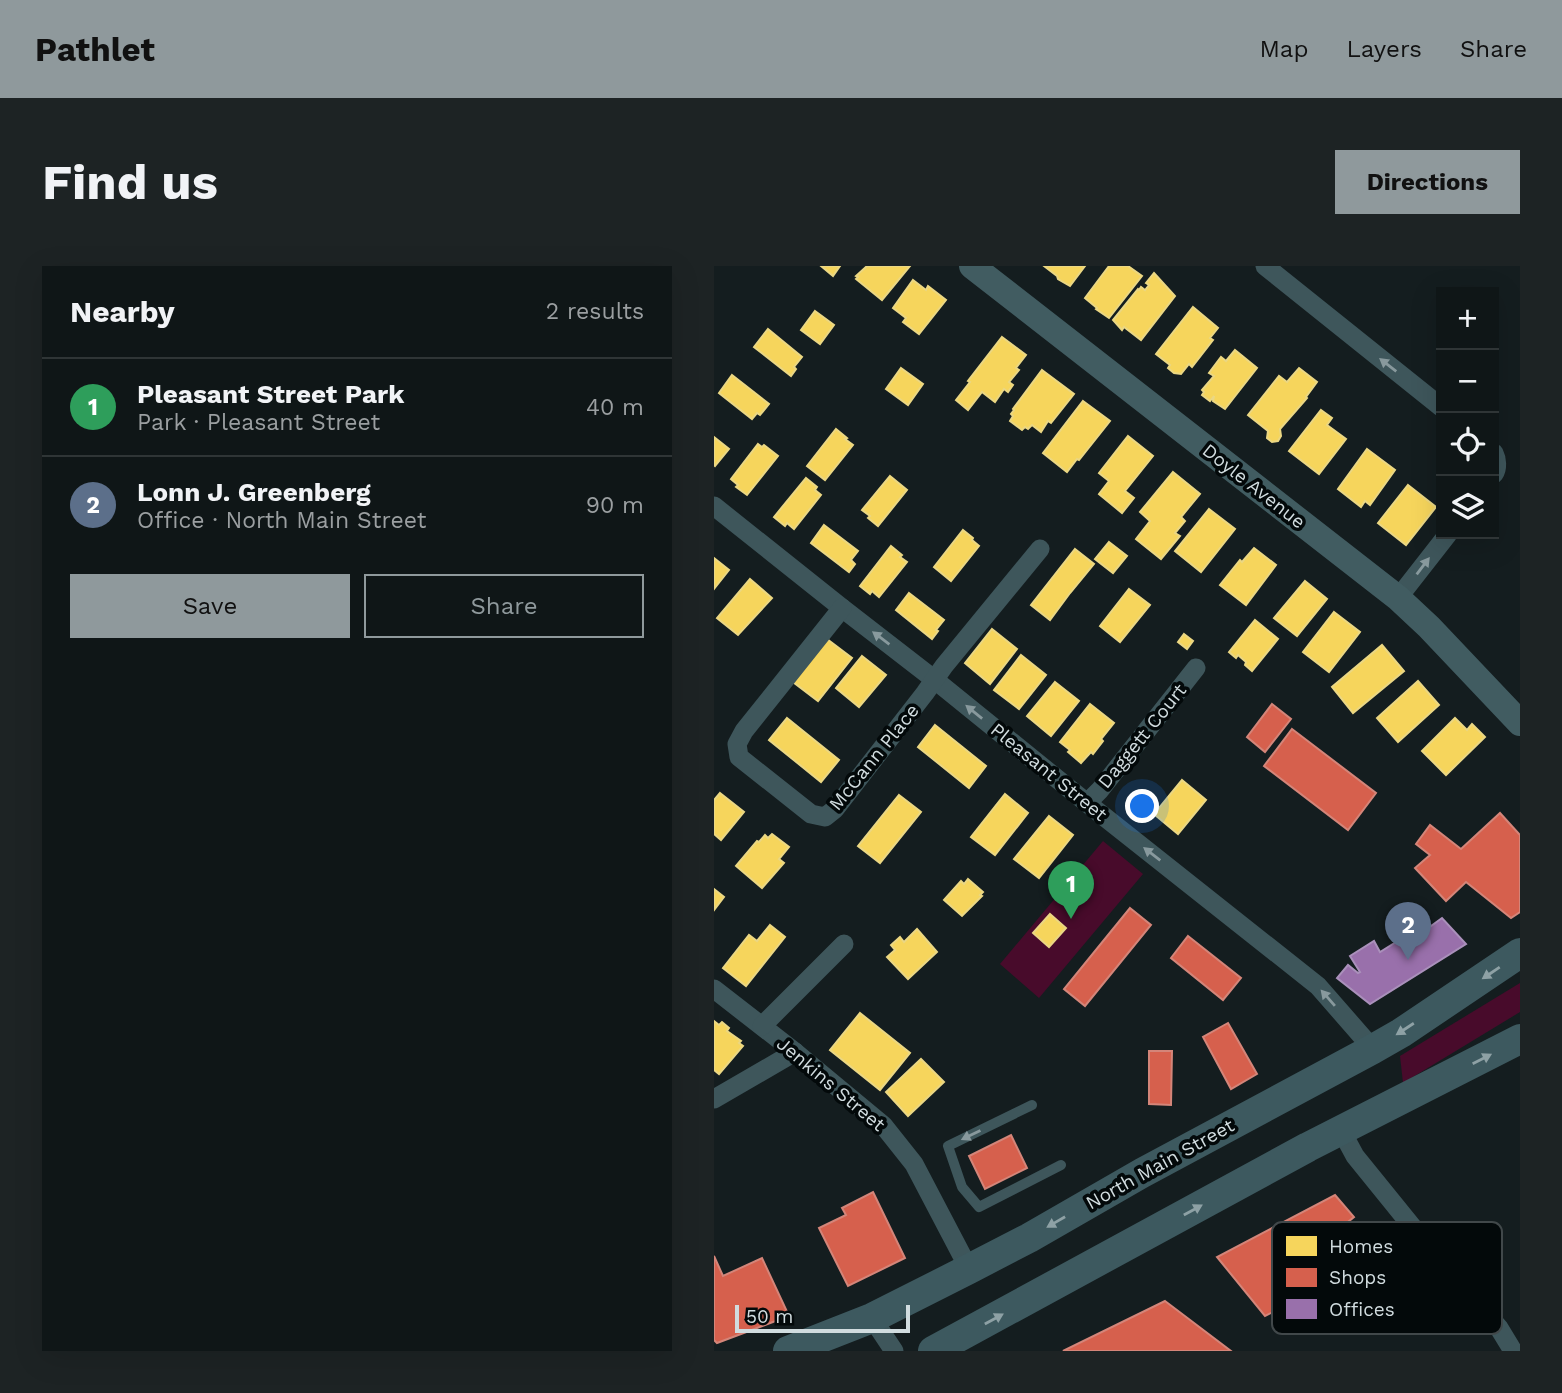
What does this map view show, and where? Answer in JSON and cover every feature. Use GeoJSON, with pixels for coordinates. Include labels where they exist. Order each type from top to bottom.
{"type":"FeatureCollection","features":[{"type":"Feature","properties":{"kind":"main road","name":"Doyle Avenue"},"geometry":{"type":"LineString","coordinates":[[972,266],[1398,598],[1520,723]]}},
{"type":"Feature","properties":{"kind":"main road","name":"North Main Street"},"geometry":{"type":"LineString","coordinates":[[788,1351],[872,1318],[1029,1238],[1166,1160],[1373,1049],[1520,953]]}},
{"type":"Feature","properties":{"kind":"main road"},"geometry":{"type":"LineString","coordinates":[[933,1351],[1296,1153],[1520,1039]]}},
{"type":"Feature","properties":{"kind":"street"},"geometry":{"type":"LineString","coordinates":[[1265,266],[1436,403]]}},
{"type":"Feature","properties":{"kind":"street","name":"Pleasant Street"},"geometry":{"type":"LineString","coordinates":[[714,506],[1318,986],[1373,1049]]}},
{"type":"Feature","properties":{"kind":"street"},"geometry":{"type":"LineString","coordinates":[[1398,598],[1444,539]]}},
{"type":"Feature","properties":{"kind":"street"},"geometry":{"type":"LineString","coordinates":[[935,680],[1040,549]]}},
{"type":"Feature","properties":{"kind":"street","name":"McCann Place"},"geometry":{"type":"LineString","coordinates":[[842,608],[744,731],[737,744],[739,757],[811,814],[825,817],[835,809],[935,680]]}},
{"type":"Feature","properties":{"kind":"street","name":"Daggett Court"},"geometry":{"type":"LineString","coordinates":[[1087,803],[1196,668]]}},
{"type":"Feature","properties":{"kind":"street"},"geometry":{"type":"LineString","coordinates":[[762,1026],[844,944]]}},
{"type":"Feature","properties":{"kind":"street","name":"Jenkins Street"},"geometry":{"type":"LineString","coordinates":[[714,989],[883,1125],[914,1164],[969,1269]]}},
{"type":"Feature","properties":{"kind":"street"},"geometry":{"type":"LineString","coordinates":[[714,1099],[795,1052]]}},
{"type":"Feature","properties":{"kind":"street"},"geometry":{"type":"LineString","coordinates":[[1341,1130],[1355,1156],[1408,1222]]}},
{"type":"Feature","properties":{"kind":"street"},"geometry":{"type":"LineString","coordinates":[[872,1318],[894,1351]]}},
{"type":"Feature","properties":{"kind":"street"},"geometry":{"type":"LineString","coordinates":[[1502,1333],[1513,1351]]}},
{"type":"Feature","properties":{"kind":"lane"},"geometry":{"type":"LineString","coordinates":[[1032,1105],[948,1146],[962,1187],[979,1207],[1061,1165]]}},
{"type":"Feature","properties":{"kind":"shaded area"},"geometry":{"type":"Polygon","coordinates":[[[1103,841],[1143,874],[1039,998],[1000,964],[1103,841]]]}},
{"type":"Feature","properties":{"kind":"shaded area"},"geometry":{"type":"Polygon","coordinates":[[[1520,983],[1520,1012],[1403,1083],[1400,1056],[1520,983]]]}},
{"type":"Feature","properties":{"kind":"building: Homes"},"geometry":{"type":"Polygon","coordinates":[[[821,266],[840,266],[833,276],[821,266]]]}},
{"type":"Feature","properties":{"kind":"building: Homes"},"geometry":{"type":"Polygon","coordinates":[[[867,266],[910,266],[882,300],[856,279],[867,266]]]}},
{"type":"Feature","properties":{"kind":"building: Homes"},"geometry":{"type":"Polygon","coordinates":[[[1044,266],[1085,266],[1070,286],[1044,266]]]}},
{"type":"Feature","properties":{"kind":"building: Homes"},"geometry":{"type":"Polygon","coordinates":[[[1109,266],[1128,266],[1142,276],[1109,318],[1085,298],[1109,266]]]}},
{"type":"Feature","properties":{"kind":"building: Homes"},"geometry":{"type":"Polygon","coordinates":[[[1154,273],[1175,296],[1141,340],[1124,327],[1122,330],[1113,320],[1138,289],[1141,287],[1145,290],[1149,285],[1146,283],[1154,273]]]}},
{"type":"Feature","properties":{"kind":"building: Homes"},"geometry":{"type":"Polygon","coordinates":[[[913,280],[926,290],[928,286],[946,300],[919,334],[903,322],[906,318],[893,308],[913,280]]]}},
{"type":"Feature","properties":{"kind":"building: Homes"},"geometry":{"type":"Polygon","coordinates":[[[1193,307],[1218,328],[1210,338],[1213,340],[1192,367],[1189,364],[1181,374],[1174,373],[1168,368],[1170,365],[1156,354],[1193,307]]]}},
{"type":"Feature","properties":{"kind":"building: Homes"},"geometry":{"type":"Polygon","coordinates":[[[815,311],[834,325],[820,344],[801,330],[815,311]]]}},
{"type":"Feature","properties":{"kind":"building: Homes"},"geometry":{"type":"Polygon","coordinates":[[[768,329],[802,357],[791,376],[754,347],[768,329]]]}},
{"type":"Feature","properties":{"kind":"building: Homes"},"geometry":{"type":"Polygon","coordinates":[[[1002,337],[1026,355],[1009,382],[1013,385],[1008,392],[1004,389],[995,402],[982,392],[968,410],[956,400],[1002,337]]]}},
{"type":"Feature","properties":{"kind":"building: Homes"},"geometry":{"type":"Polygon","coordinates":[[[1235,350],[1257,368],[1225,409],[1213,401],[1214,396],[1210,401],[1202,395],[1202,390],[1214,376],[1209,373],[1221,357],[1226,361],[1235,350]]]}},
{"type":"Feature","properties":{"kind":"building: Homes"},"geometry":{"type":"Polygon","coordinates":[[[901,368],[923,384],[908,405],[886,389],[901,368]]]}},
{"type":"Feature","properties":{"kind":"building: Homes"},"geometry":{"type":"Polygon","coordinates":[[[1299,368],[1317,382],[1280,429],[1281,436],[1278,441],[1272,442],[1267,438],[1268,431],[1248,415],[1279,376],[1287,382],[1299,368]]]}},
{"type":"Feature","properties":{"kind":"building: Homes"},"geometry":{"type":"Polygon","coordinates":[[[1042,370],[1074,394],[1041,432],[1032,425],[1022,430],[1010,421],[1013,416],[1011,414],[1042,370]]]}},
{"type":"Feature","properties":{"kind":"building: Homes"},"geometry":{"type":"Polygon","coordinates":[[[732,375],[769,404],[760,415],[757,413],[752,419],[719,393],[732,375]]]}},
{"type":"Feature","properties":{"kind":"building: Homes"},"geometry":{"type":"Polygon","coordinates":[[[1083,401],[1110,421],[1067,472],[1043,453],[1083,401]]]}},
{"type":"Feature","properties":{"kind":"building: Homes"},"geometry":{"type":"Polygon","coordinates":[[[1321,410],[1332,418],[1327,425],[1346,439],[1319,474],[1289,451],[1321,410]]]}},
{"type":"Feature","properties":{"kind":"building: Homes"},"geometry":{"type":"Polygon","coordinates":[[[836,429],[853,445],[825,480],[807,466],[836,429]]]}},
{"type":"Feature","properties":{"kind":"building: Homes"},"geometry":{"type":"Polygon","coordinates":[[[1128,436],[1153,456],[1125,491],[1134,498],[1122,513],[1099,494],[1109,481],[1099,473],[1128,436]]]}},
{"type":"Feature","properties":{"kind":"building: Homes"},"geometry":{"type":"Polygon","coordinates":[[[714,437],[729,449],[715,466],[714,465],[714,437]]]}},
{"type":"Feature","properties":{"kind":"building: Homes"},"geometry":{"type":"Polygon","coordinates":[[[758,444],[762,447],[764,445],[778,456],[747,495],[736,487],[738,485],[731,479],[758,444]]]}},
{"type":"Feature","properties":{"kind":"building: Homes"},"geometry":{"type":"Polygon","coordinates":[[[1367,449],[1395,470],[1370,505],[1365,501],[1361,507],[1338,489],[1367,449]]]}},
{"type":"Feature","properties":{"kind":"building: Homes"},"geometry":{"type":"Polygon","coordinates":[[[1173,472],[1200,494],[1181,517],[1185,521],[1175,533],[1180,536],[1161,559],[1136,539],[1150,521],[1140,512],[1173,472]]]}},
{"type":"Feature","properties":{"kind":"building: Homes"},"geometry":{"type":"Polygon","coordinates":[[[890,476],[907,490],[878,526],[862,510],[890,476]]]}},
{"type":"Feature","properties":{"kind":"building: Homes"},"geometry":{"type":"Polygon","coordinates":[[[806,478],[817,487],[815,490],[821,495],[794,529],[787,523],[785,526],[774,517],[806,478]]]}},
{"type":"Feature","properties":{"kind":"building: Homes"},"geometry":{"type":"Polygon","coordinates":[[[1408,485],[1436,507],[1406,545],[1378,523],[1408,485]]]}},
{"type":"Feature","properties":{"kind":"building: Homes"},"geometry":{"type":"Polygon","coordinates":[[[1209,509],[1235,529],[1201,572],[1175,551],[1209,509]]]}},
{"type":"Feature","properties":{"kind":"building: Homes"},"geometry":{"type":"Polygon","coordinates":[[[824,525],[858,551],[851,560],[855,564],[849,572],[811,543],[824,525]]]}},
{"type":"Feature","properties":{"kind":"building: Homes"},"geometry":{"type":"Polygon","coordinates":[[[963,530],[979,546],[951,581],[934,567],[963,530]]]}},
{"type":"Feature","properties":{"kind":"building: Homes"},"geometry":{"type":"Polygon","coordinates":[[[1109,542],[1127,556],[1113,573],[1095,559],[1109,542]]]}},
{"type":"Feature","properties":{"kind":"building: Homes"},"geometry":{"type":"Polygon","coordinates":[[[891,546],[907,562],[879,597],[872,591],[870,594],[860,586],[891,546]]]}},
{"type":"Feature","properties":{"kind":"building: Homes"},"geometry":{"type":"Polygon","coordinates":[[[1254,548],[1276,565],[1246,605],[1220,585],[1240,560],[1242,562],[1254,548]]]}},
{"type":"Feature","properties":{"kind":"building: Homes"},"geometry":{"type":"Polygon","coordinates":[[[1075,549],[1094,564],[1050,620],[1031,605],[1075,549]]]}},
{"type":"Feature","properties":{"kind":"building: Homes"},"geometry":{"type":"Polygon","coordinates":[[[714,558],[729,570],[714,589],[714,558]]]}},
{"type":"Feature","properties":{"kind":"building: Homes"},"geometry":{"type":"Polygon","coordinates":[[[750,579],[772,598],[738,635],[717,618],[750,579]]]}},
{"type":"Feature","properties":{"kind":"building: Homes"},"geometry":{"type":"Polygon","coordinates":[[[1305,581],[1327,599],[1297,636],[1274,618],[1305,581]]]}},
{"type":"Feature","properties":{"kind":"building: Homes"},"geometry":{"type":"Polygon","coordinates":[[[1129,589],[1150,605],[1120,642],[1100,626],[1129,589]]]}},
{"type":"Feature","properties":{"kind":"building: Homes"},"geometry":{"type":"Polygon","coordinates":[[[909,593],[944,620],[932,639],[896,610],[909,593]]]}},
{"type":"Feature","properties":{"kind":"building: Homes"},"geometry":{"type":"Polygon","coordinates":[[[1334,612],[1360,632],[1329,672],[1303,652],[1334,612]]]}},
{"type":"Feature","properties":{"kind":"building: Homes"},"geometry":{"type":"Polygon","coordinates":[[[1255,620],[1278,639],[1252,671],[1238,655],[1236,658],[1229,652],[1255,620]]]}},
{"type":"Feature","properties":{"kind":"building: Homes"},"geometry":{"type":"Polygon","coordinates":[[[992,629],[1017,649],[990,684],[965,663],[992,629]]]}},
{"type":"Feature","properties":{"kind":"building: Homes"},"geometry":{"type":"Polygon","coordinates":[[[1184,634],[1193,641],[1187,649],[1178,642],[1184,634]]]}},
{"type":"Feature","properties":{"kind":"building: Homes"},"geometry":{"type":"Polygon","coordinates":[[[827,639],[852,658],[818,701],[793,682],[827,639]]]}},
{"type":"Feature","properties":{"kind":"building: Homes"},"geometry":{"type":"Polygon","coordinates":[[[1382,645],[1404,671],[1353,713],[1332,687],[1382,645]]]}},
{"type":"Feature","properties":{"kind":"building: Homes"},"geometry":{"type":"Polygon","coordinates":[[[1021,655],[1046,675],[1019,709],[994,690],[1021,655]]]}},
{"type":"Feature","properties":{"kind":"building: Homes"},"geometry":{"type":"Polygon","coordinates":[[[862,656],[886,675],[859,707],[836,688],[862,656]]]}},
{"type":"Feature","properties":{"kind":"building: Homes"},"geometry":{"type":"Polygon","coordinates":[[[1418,681],[1439,705],[1398,742],[1377,718],[1418,681]]]}},
{"type":"Feature","properties":{"kind":"building: Homes"},"geometry":{"type":"Polygon","coordinates":[[[1055,682],[1079,701],[1051,736],[1027,716],[1055,682]]]}},
{"type":"Feature","properties":{"kind":"building: Homes"},"geometry":{"type":"Polygon","coordinates":[[[1090,704],[1114,723],[1093,754],[1091,752],[1081,763],[1060,742],[1090,704]]]}},
{"type":"Feature","properties":{"kind":"building: Homes"},"geometry":{"type":"Polygon","coordinates":[[[787,718],[839,760],[821,782],[769,740],[787,718]]]}},
{"type":"Feature","properties":{"kind":"building: Homes"},"geometry":{"type":"Polygon","coordinates":[[[1455,718],[1467,730],[1472,724],[1485,737],[1446,775],[1422,751],[1455,718]]]}},
{"type":"Feature","properties":{"kind":"building: Homes"},"geometry":{"type":"Polygon","coordinates":[[[935,725],[986,766],[969,788],[918,747],[935,725]]]}},
{"type":"Feature","properties":{"kind":"building: Homes"},"geometry":{"type":"Polygon","coordinates":[[[1182,780],[1206,800],[1178,834],[1154,814],[1182,780]]]}},
{"type":"Feature","properties":{"kind":"building: Homes"},"geometry":{"type":"Polygon","coordinates":[[[720,793],[744,812],[721,840],[714,834],[714,800],[720,793]]]}},
{"type":"Feature","properties":{"kind":"building: Homes"},"geometry":{"type":"Polygon","coordinates":[[[1005,794],[1028,813],[995,855],[971,837],[1005,794]]]}},
{"type":"Feature","properties":{"kind":"building: Homes"},"geometry":{"type":"Polygon","coordinates":[[[899,795],[921,812],[880,863],[858,846],[899,795]]]}},
{"type":"Feature","properties":{"kind":"building: Homes"},"geometry":{"type":"Polygon","coordinates":[[[1049,816],[1073,835],[1039,878],[1014,859],[1049,816]]]}},
{"type":"Feature","properties":{"kind":"building: Homes"},"geometry":{"type":"Polygon","coordinates":[[[772,834],[789,847],[779,859],[784,863],[762,888],[736,866],[757,841],[772,834]]]}},
{"type":"Feature","properties":{"kind":"building: Homes"},"geometry":{"type":"Polygon","coordinates":[[[968,879],[983,892],[962,916],[944,900],[961,881],[964,884],[968,879]]]}},
{"type":"Feature","properties":{"kind":"building: Homes"},"geometry":{"type":"Polygon","coordinates":[[[714,889],[724,897],[714,910],[714,889]]]}},
{"type":"Feature","properties":{"kind":"building: Homes"},"geometry":{"type":"Polygon","coordinates":[[[1050,914],[1066,928],[1049,947],[1033,933],[1050,914]]]}},
{"type":"Feature","properties":{"kind":"building: Homes"},"geometry":{"type":"Polygon","coordinates":[[[770,925],[785,937],[746,986],[723,968],[749,935],[757,941],[770,925]]]}},
{"type":"Feature","properties":{"kind":"building: Homes"},"geometry":{"type":"Polygon","coordinates":[[[917,929],[937,952],[908,979],[887,957],[895,950],[891,945],[900,937],[904,942],[917,929]]]}},
{"type":"Feature","properties":{"kind":"building: Homes"},"geometry":{"type":"Polygon","coordinates":[[[860,1013],[910,1053],[880,1090],[830,1050],[860,1013]]]}},
{"type":"Feature","properties":{"kind":"building: Homes"},"geometry":{"type":"Polygon","coordinates":[[[714,1021],[719,1025],[722,1022],[729,1028],[727,1031],[741,1041],[739,1043],[743,1046],[719,1074],[714,1070],[714,1021]]]}},
{"type":"Feature","properties":{"kind":"building: Homes"},"geometry":{"type":"Polygon","coordinates":[[[921,1059],[944,1082],[908,1116],[886,1092],[921,1059]]]}},
{"type":"Feature","properties":{"kind":"building: Shops"},"geometry":{"type":"Polygon","coordinates":[[[1272,704],[1291,719],[1265,752],[1247,737],[1272,704]]]}},
{"type":"Feature","properties":{"kind":"building: Shops"},"geometry":{"type":"Polygon","coordinates":[[[1292,729],[1376,793],[1348,830],[1264,766],[1292,729]]]}},
{"type":"Feature","properties":{"kind":"building: Shops"},"geometry":{"type":"Polygon","coordinates":[[[1500,813],[1520,835],[1520,912],[1511,918],[1466,882],[1446,901],[1415,868],[1430,855],[1416,844],[1430,825],[1461,849],[1500,813]]]}},
{"type":"Feature","properties":{"kind":"building: Shops"},"geometry":{"type":"Polygon","coordinates":[[[1130,908],[1151,925],[1085,1006],[1064,989],[1130,908]]]}},
{"type":"Feature","properties":{"kind":"building: Shops"},"geometry":{"type":"Polygon","coordinates":[[[1188,936],[1241,978],[1223,1000],[1171,958],[1188,936]]]}},
{"type":"Feature","properties":{"kind":"building: Shops"},"geometry":{"type":"Polygon","coordinates":[[[1228,1023],[1257,1074],[1231,1089],[1203,1037],[1228,1023]]]}},
{"type":"Feature","properties":{"kind":"building: Shops"},"geometry":{"type":"Polygon","coordinates":[[[1149,1051],[1172,1051],[1171,1105],[1149,1104],[1149,1051]]]}},
{"type":"Feature","properties":{"kind":"building: Shops"},"geometry":{"type":"Polygon","coordinates":[[[1011,1135],[1027,1168],[985,1189],[969,1156],[1011,1135]]]}},
{"type":"Feature","properties":{"kind":"building: Shops"},"geometry":{"type":"Polygon","coordinates":[[[873,1192],[905,1258],[848,1286],[819,1228],[846,1215],[842,1208],[873,1192]]]}},
{"type":"Feature","properties":{"kind":"building: Shops"},"geometry":{"type":"Polygon","coordinates":[[[1335,1195],[1354,1217],[1348,1222],[1284,1222],[1335,1195]]]}},
{"type":"Feature","properties":{"kind":"building: Shops"},"geometry":{"type":"Polygon","coordinates":[[[1272,1228],[1272,1312],[1265,1316],[1217,1257],[1272,1228]]]}},
{"type":"Feature","properties":{"kind":"building: Shops"},"geometry":{"type":"Polygon","coordinates":[[[714,1256],[723,1276],[762,1258],[789,1316],[717,1343],[714,1340],[714,1256]]]}},
{"type":"Feature","properties":{"kind":"building: Shops"},"geometry":{"type":"Polygon","coordinates":[[[1165,1301],[1231,1351],[1063,1351],[1165,1301]]]}},
{"type":"Feature","properties":{"kind":"building: Offices"},"geometry":{"type":"Polygon","coordinates":[[[1421,911],[1431,926],[1442,918],[1466,944],[1370,1004],[1337,978],[1348,965],[1360,972],[1350,956],[1374,941],[1380,952],[1404,937],[1398,926],[1421,911]]]}},
{"type":"Feature","properties":{"kind":"place","name":"Pleasant Street Park"},"geometry":{"type":"Point","coordinates":[1071,919]}},
{"type":"Feature","properties":{"kind":"place","name":"Lonn J. Greenberg"},"geometry":{"type":"Point","coordinates":[1408,960]}}]}
